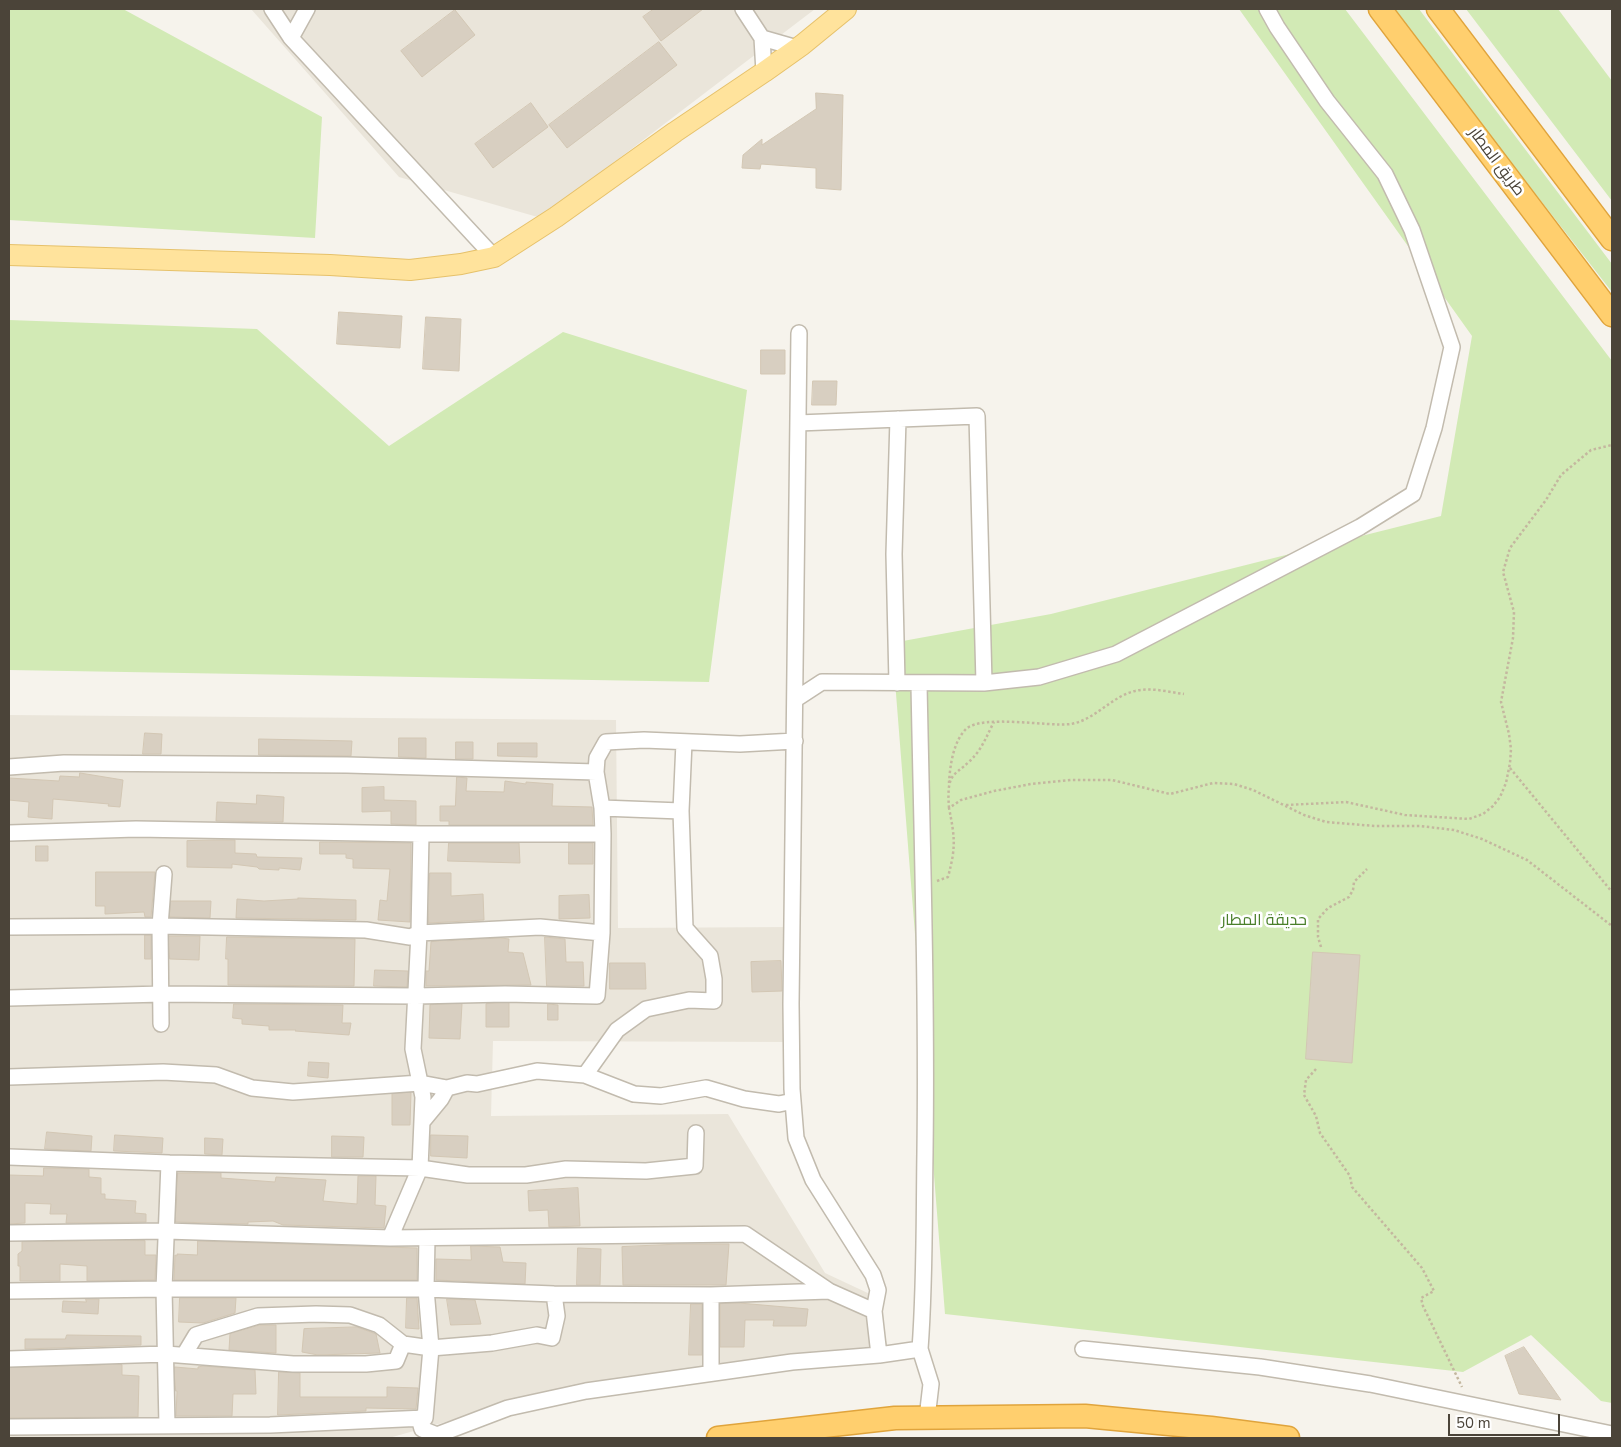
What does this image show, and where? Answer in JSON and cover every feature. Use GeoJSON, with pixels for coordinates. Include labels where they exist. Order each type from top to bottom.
{"type":"FeatureCollection","features":[{"type":"Feature","properties":{"kind":"highway","name":"طريق المطار"},"geometry":{"type":"LineString","coordinates":[[1380,9],[1612,315]]}},
{"type":"Feature","properties":{"kind":"highway"},"geometry":{"type":"LineString","coordinates":[[1438,9],[1612,239]]}},
{"type":"Feature","properties":{"kind":"highway"},"geometry":{"type":"LineString","coordinates":[[718,1438],[895,1418],[1085,1416],[1211,1428],[1288,1438]]}},
{"type":"Feature","properties":{"kind":"main road"},"geometry":{"type":"LineString","coordinates":[[9,255],[330,265],[410,270],[461,264],[494,257],[556,217],[675,132],[764,72],[846,9]]}},
{"type":"Feature","properties":{"kind":"street"},"geometry":{"type":"LineString","coordinates":[[272,9],[291,38],[494,257]]}},
{"type":"Feature","properties":{"kind":"street"},"geometry":{"type":"LineString","coordinates":[[291,38],[307,9]]}},
{"type":"Feature","properties":{"kind":"street"},"geometry":{"type":"LineString","coordinates":[[743,9],[762,38],[764,72]]}},
{"type":"Feature","properties":{"kind":"street"},"geometry":{"type":"LineString","coordinates":[[796,700],[822,682],[984,683],[1039,677],[1116,654],[1360,527],[1413,494],[1434,428],[1452,348],[1412,230],[1385,174],[1327,101],[1267,9]]}},
{"type":"Feature","properties":{"kind":"street"},"geometry":{"type":"LineString","coordinates":[[762,38],[797,48]]}},
{"type":"Feature","properties":{"kind":"street"},"geometry":{"type":"LineString","coordinates":[[799,334],[791,1004],[793,1102],[796,1138],[813,1180],[873,1275],[878,1290],[874,1311],[878,1355]]}},
{"type":"Feature","properties":{"kind":"street"},"geometry":{"type":"LineString","coordinates":[[798,423],[977,416],[984,683]]}},
{"type":"Feature","properties":{"kind":"street"},"geometry":{"type":"LineString","coordinates":[[897,683],[894,554],[898,419]]}},
{"type":"Feature","properties":{"kind":"street"},"geometry":{"type":"LineString","coordinates":[[919,684],[926,1082],[924,1302],[920,1349],[931,1384],[926,1418]]}},
{"type":"Feature","properties":{"kind":"street"},"geometry":{"type":"LineString","coordinates":[[9,998],[162,994],[416,996],[504,994],[597,996],[602,933],[603,834],[602,808],[596,772],[597,758],[606,742],[644,740],[740,744],[795,741]]}},
{"type":"Feature","properties":{"kind":"street"},"geometry":{"type":"LineString","coordinates":[[585,1075],[617,1030],[646,1009],[689,1000],[714,1000],[714,979],[710,956],[685,928],[680,811],[684,742]]}},
{"type":"Feature","properties":{"kind":"street"},"geometry":{"type":"LineString","coordinates":[[9,767],[64,763],[298,765],[596,772]]}},
{"type":"Feature","properties":{"kind":"street"},"geometry":{"type":"LineString","coordinates":[[602,808],[680,811]]}},
{"type":"Feature","properties":{"kind":"street"},"geometry":{"type":"LineString","coordinates":[[9,832],[136,829],[421,834],[603,834]]}},
{"type":"Feature","properties":{"kind":"street"},"geometry":{"type":"LineString","coordinates":[[390,1238],[420,1168],[423,1097],[413,1049],[419,932],[421,834]]}},
{"type":"Feature","properties":{"kind":"street"},"geometry":{"type":"LineString","coordinates":[[161,1024],[160,926],[164,874]]}},
{"type":"Feature","properties":{"kind":"street"},"geometry":{"type":"LineString","coordinates":[[9,927],[160,926],[366,930],[410,937],[419,932],[540,927],[602,933]]}},
{"type":"Feature","properties":{"kind":"street"},"geometry":{"type":"LineString","coordinates":[[9,1077],[163,1072],[216,1074],[252,1088],[293,1092],[420,1083],[447,1088],[467,1083],[477,1084],[537,1071],[585,1075],[634,1094],[661,1096],[706,1088],[744,1099],[779,1104],[793,1102]]}},
{"type":"Feature","properties":{"kind":"street"},"geometry":{"type":"LineString","coordinates":[[422,1122],[441,1099],[447,1088]]}},
{"type":"Feature","properties":{"kind":"street"},"geometry":{"type":"LineString","coordinates":[[9,1158],[420,1168],[468,1176],[526,1175],[566,1169],[646,1171],[695,1166],[696,1133]]}},
{"type":"Feature","properties":{"kind":"street"},"geometry":{"type":"LineString","coordinates":[[167,1425],[164,1289],[169,1163]]}},
{"type":"Feature","properties":{"kind":"street"},"geometry":{"type":"LineString","coordinates":[[9,1233],[166,1231],[390,1238],[745,1234],[830,1291],[874,1311]]}},
{"type":"Feature","properties":{"kind":"street"},"geometry":{"type":"LineString","coordinates":[[9,1427],[270,1425],[425,1418],[431,1348],[426,1289],[427,1238]]}},
{"type":"Feature","properties":{"kind":"street"},"geometry":{"type":"LineString","coordinates":[[9,1291],[426,1289],[554,1294],[711,1295],[830,1291]]}},
{"type":"Feature","properties":{"kind":"street"},"geometry":{"type":"LineString","coordinates":[[184,1355],[196,1335],[258,1316],[350,1315],[379,1325],[403,1344],[431,1348],[537,1335],[552,1338],[557,1316],[554,1294]]}},
{"type":"Feature","properties":{"kind":"street"},"geometry":{"type":"LineString","coordinates":[[710,1373],[711,1295]]}},
{"type":"Feature","properties":{"kind":"street"},"geometry":{"type":"LineString","coordinates":[[9,1359],[166,1354],[293,1364],[366,1364],[396,1360],[403,1344]]}},
{"type":"Feature","properties":{"kind":"street"},"geometry":{"type":"LineString","coordinates":[[419,1418],[422,1429],[437,1435],[508,1408],[586,1391],[792,1362],[878,1355],[920,1349]]}},
{"type":"Feature","properties":{"kind":"street"},"geometry":{"type":"LineString","coordinates":[[1082,1349],[1260,1367],[1370,1384],[1612,1434]]}},
{"type":"Feature","properties":{"kind":"path"},"geometry":{"type":"LineString","coordinates":[[1285,805],[1346,802],[1405,815],[1469,819],[1483,814],[1493,806],[1500,797],[1510,768],[1511,749],[1502,702],[1513,638],[1514,612],[1503,572],[1510,548],[1546,500],[1561,475],[1591,450],[1612,444]]}},
{"type":"Feature","properties":{"kind":"path"},"geometry":{"type":"LineString","coordinates":[[924,885],[948,877],[954,852],[954,832],[949,808],[949,783],[954,748],[966,729],[975,725],[994,722],[1072,724],[1087,718],[1118,698],[1137,690],[1150,689],[1184,694]]}},
{"type":"Feature","properties":{"kind":"path"},"geometry":{"type":"LineString","coordinates":[[949,783],[953,774],[977,754],[994,722]]}},
{"type":"Feature","properties":{"kind":"path"},"geometry":{"type":"LineString","coordinates":[[1510,768],[1612,892]]}},
{"type":"Feature","properties":{"kind":"path"},"geometry":{"type":"LineString","coordinates":[[949,808],[961,800],[994,791],[1031,784],[1071,780],[1112,780],[1170,794],[1213,783],[1234,784],[1253,790],[1304,815],[1326,822],[1375,826],[1420,826],[1454,830],[1482,838],[1527,860],[1612,926]]}},
{"type":"Feature","properties":{"kind":"path"},"geometry":{"type":"LineString","coordinates":[[1321,946],[1318,937],[1318,920],[1328,908],[1349,897],[1353,890],[1354,882],[1367,869]]}},
{"type":"Feature","properties":{"kind":"path"},"geometry":{"type":"LineString","coordinates":[[1316,1069],[1306,1080],[1304,1095],[1316,1116],[1320,1132],[1350,1176],[1352,1186],[1422,1268],[1434,1291],[1421,1298],[1423,1306],[1470,1405]]}},
{"type":"Feature","properties":{"kind":"shaded area"},"geometry":{"type":"Polygon","coordinates":[[[251,9],[815,9],[541,218],[399,177],[251,9]]]}},
{"type":"Feature","properties":{"kind":"shaded area"},"geometry":{"type":"Polygon","coordinates":[[[9,715],[616,720],[618,928],[791,927],[792,1042],[493,1041],[491,1116],[728,1114],[825,1273],[872,1295],[887,1344],[548,1393],[389,1438],[9,1438],[9,715]]]}},
{"type":"Feature","properties":{"kind":"green space"},"geometry":{"type":"Polygon","coordinates":[[[9,9],[123,9],[322,117],[315,238],[9,220],[9,9]]]}},
{"type":"Feature","properties":{"kind":"green space","name":"حديقة المطار"},"geometry":{"type":"Polygon","coordinates":[[[1239,9],[1345,9],[1612,361],[1612,1403],[1601,1401],[1531,1335],[1463,1372],[945,1314],[892,643],[1051,614],[1441,516],[1472,336],[1239,9]]]}},
{"type":"Feature","properties":{"kind":"green space"},"geometry":{"type":"Polygon","coordinates":[[[1395,9],[1419,9],[1612,264],[1612,292],[1488,133],[1395,9]]]}},
{"type":"Feature","properties":{"kind":"green space"},"geometry":{"type":"Polygon","coordinates":[[[1466,9],[1558,9],[1612,81],[1612,201],[1466,9]]]}},
{"type":"Feature","properties":{"kind":"green space"},"geometry":{"type":"Polygon","coordinates":[[[9,320],[257,329],[389,446],[563,332],[747,390],[709,682],[9,670],[9,320]]]}},
{"type":"Feature","properties":{"kind":"building"},"geometry":{"type":"Polygon","coordinates":[[[654,9],[703,9],[661,41],[643,17],[654,9]]]}},
{"type":"Feature","properties":{"kind":"building"},"geometry":{"type":"Polygon","coordinates":[[[455,10],[475,35],[422,77],[401,51],[455,10]]]}},
{"type":"Feature","properties":{"kind":"building"},"geometry":{"type":"Polygon","coordinates":[[[659,42],[677,65],[567,148],[549,125],[659,42]]]}},
{"type":"Feature","properties":{"kind":"building"},"geometry":{"type":"Polygon","coordinates":[[[816,93],[843,95],[841,190],[816,188],[816,168],[761,164],[760,169],[742,168],[743,155],[762,139],[762,145],[816,109],[816,93]]]}},
{"type":"Feature","properties":{"kind":"building"},"geometry":{"type":"Polygon","coordinates":[[[531,103],[548,127],[493,168],[475,144],[531,103]]]}},
{"type":"Feature","properties":{"kind":"building"},"geometry":{"type":"Polygon","coordinates":[[[339,312],[402,316],[400,348],[337,344],[339,312]]]}},
{"type":"Feature","properties":{"kind":"building"},"geometry":{"type":"Polygon","coordinates":[[[426,317],[461,319],[459,371],[423,369],[426,317]]]}},
{"type":"Feature","properties":{"kind":"building"},"geometry":{"type":"Polygon","coordinates":[[[761,350],[785,350],[785,374],[761,374],[761,350]]]}},
{"type":"Feature","properties":{"kind":"building"},"geometry":{"type":"Polygon","coordinates":[[[813,381],[837,381],[836,405],[812,405],[813,381]]]}},
{"type":"Feature","properties":{"kind":"building"},"geometry":{"type":"Polygon","coordinates":[[[145,733],[162,734],[161,754],[143,754],[145,733]]]}},
{"type":"Feature","properties":{"kind":"building"},"geometry":{"type":"Polygon","coordinates":[[[399,738],[426,738],[426,758],[399,757],[399,738]]]}},
{"type":"Feature","properties":{"kind":"building"},"geometry":{"type":"Polygon","coordinates":[[[259,739],[352,741],[351,756],[259,755],[259,739]]]}},
{"type":"Feature","properties":{"kind":"building"},"geometry":{"type":"Polygon","coordinates":[[[456,742],[473,742],[473,759],[456,759],[456,742]]]}},
{"type":"Feature","properties":{"kind":"building"},"geometry":{"type":"Polygon","coordinates":[[[498,743],[537,743],[537,757],[498,756],[498,743]]]}},
{"type":"Feature","properties":{"kind":"building"},"geometry":{"type":"Polygon","coordinates":[[[80,773],[123,780],[120,807],[108,806],[109,804],[53,799],[52,819],[28,817],[29,802],[9,800],[9,778],[59,781],[60,776],[79,777],[80,773]]]}},
{"type":"Feature","properties":{"kind":"building"},"geometry":{"type":"Polygon","coordinates":[[[457,777],[467,778],[466,791],[504,792],[505,781],[526,784],[526,782],[553,784],[552,806],[592,807],[593,825],[449,825],[449,821],[440,821],[440,806],[455,806],[457,777]]]}},
{"type":"Feature","properties":{"kind":"building"},"geometry":{"type":"Polygon","coordinates":[[[384,787],[384,800],[416,801],[416,825],[391,824],[391,811],[362,812],[362,788],[384,787]]]}},
{"type":"Feature","properties":{"kind":"building"},"geometry":{"type":"Polygon","coordinates":[[[257,795],[284,797],[283,822],[216,821],[217,802],[256,804],[257,795]]]}},
{"type":"Feature","properties":{"kind":"building"},"geometry":{"type":"Polygon","coordinates":[[[235,840],[235,853],[256,854],[257,857],[302,858],[300,870],[259,869],[257,867],[232,864],[232,868],[187,867],[187,841],[235,840]]]}},
{"type":"Feature","properties":{"kind":"building"},"geometry":{"type":"Polygon","coordinates":[[[320,842],[411,843],[410,922],[378,920],[380,900],[387,901],[390,869],[353,868],[353,859],[346,858],[346,854],[320,854],[320,842]]]}},
{"type":"Feature","properties":{"kind":"building"},"geometry":{"type":"Polygon","coordinates":[[[449,843],[519,843],[520,863],[448,861],[449,843]]]}},
{"type":"Feature","properties":{"kind":"building"},"geometry":{"type":"Polygon","coordinates":[[[569,843],[593,843],[593,864],[569,864],[569,843]]]}},
{"type":"Feature","properties":{"kind":"building"},"geometry":{"type":"Polygon","coordinates":[[[36,846],[48,846],[48,861],[36,861],[36,846]]]}},
{"type":"Feature","properties":{"kind":"building"},"geometry":{"type":"Polygon","coordinates":[[[96,872],[155,872],[151,917],[145,917],[144,912],[105,914],[105,906],[96,906],[96,872]]]}},
{"type":"Feature","properties":{"kind":"building"},"geometry":{"type":"Polygon","coordinates":[[[430,873],[451,873],[451,896],[483,894],[484,920],[429,923],[430,873]]]}},
{"type":"Feature","properties":{"kind":"building"},"geometry":{"type":"Polygon","coordinates":[[[589,895],[590,918],[559,919],[559,896],[589,895]]]}},
{"type":"Feature","properties":{"kind":"building"},"geometry":{"type":"Polygon","coordinates":[[[298,898],[356,900],[356,920],[236,918],[237,899],[264,901],[298,898]]]}},
{"type":"Feature","properties":{"kind":"building"},"geometry":{"type":"Polygon","coordinates":[[[171,901],[211,901],[210,918],[170,917],[171,901]]]}},
{"type":"Feature","properties":{"kind":"building"},"geometry":{"type":"Polygon","coordinates":[[[145,935],[151,935],[151,959],[145,959],[145,935]]]}},
{"type":"Feature","properties":{"kind":"building"},"geometry":{"type":"Polygon","coordinates":[[[169,936],[200,936],[199,960],[170,959],[169,936]]]}},
{"type":"Feature","properties":{"kind":"building"},"geometry":{"type":"Polygon","coordinates":[[[227,937],[355,939],[354,986],[228,985],[227,937]]]}},
{"type":"Feature","properties":{"kind":"building"},"geometry":{"type":"Polygon","coordinates":[[[545,937],[565,939],[566,962],[583,962],[584,986],[547,986],[545,937]]]}},
{"type":"Feature","properties":{"kind":"building"},"geometry":{"type":"Polygon","coordinates":[[[509,939],[508,952],[523,953],[531,985],[426,986],[426,971],[429,971],[431,942],[509,939]]]}},
{"type":"Feature","properties":{"kind":"building"},"geometry":{"type":"Polygon","coordinates":[[[1313,952],[1360,955],[1352,1063],[1306,1059],[1313,952]]]}},
{"type":"Feature","properties":{"kind":"building"},"geometry":{"type":"Polygon","coordinates":[[[781,961],[782,991],[752,992],[751,962],[781,961]]]}},
{"type":"Feature","properties":{"kind":"building"},"geometry":{"type":"Polygon","coordinates":[[[610,963],[645,963],[646,989],[610,989],[610,963]]]}},
{"type":"Feature","properties":{"kind":"building"},"geometry":{"type":"Polygon","coordinates":[[[375,970],[408,971],[407,987],[374,986],[375,970]]]}},
{"type":"Feature","properties":{"kind":"building"},"geometry":{"type":"Polygon","coordinates":[[[509,1003],[509,1027],[486,1027],[486,1004],[509,1003]]]}},
{"type":"Feature","properties":{"kind":"building"},"geometry":{"type":"Polygon","coordinates":[[[234,1004],[343,1005],[342,1023],[351,1023],[349,1035],[296,1030],[269,1030],[269,1026],[242,1024],[242,1019],[233,1018],[234,1004]]]}},
{"type":"Feature","properties":{"kind":"building"},"geometry":{"type":"Polygon","coordinates":[[[462,1004],[460,1039],[429,1038],[430,1005],[462,1004]]]}},
{"type":"Feature","properties":{"kind":"building"},"geometry":{"type":"Polygon","coordinates":[[[548,1004],[558,1005],[558,1020],[548,1020],[548,1004]]]}},
{"type":"Feature","properties":{"kind":"building"},"geometry":{"type":"Polygon","coordinates":[[[309,1062],[329,1063],[328,1078],[308,1076],[309,1062]]]}},
{"type":"Feature","properties":{"kind":"building"},"geometry":{"type":"Polygon","coordinates":[[[411,1093],[410,1125],[392,1125],[392,1094],[411,1093]]]}},
{"type":"Feature","properties":{"kind":"building"},"geometry":{"type":"Polygon","coordinates":[[[47,1132],[92,1136],[91,1151],[45,1149],[47,1132]]]}},
{"type":"Feature","properties":{"kind":"building"},"geometry":{"type":"Polygon","coordinates":[[[115,1135],[163,1138],[162,1153],[114,1151],[115,1135]]]}},
{"type":"Feature","properties":{"kind":"building"},"geometry":{"type":"Polygon","coordinates":[[[431,1135],[468,1136],[467,1158],[431,1156],[431,1135]]]}},
{"type":"Feature","properties":{"kind":"building"},"geometry":{"type":"Polygon","coordinates":[[[332,1136],[364,1137],[363,1157],[332,1157],[332,1136]]]}},
{"type":"Feature","properties":{"kind":"building"},"geometry":{"type":"Polygon","coordinates":[[[205,1138],[223,1139],[222,1155],[205,1154],[205,1138]]]}},
{"type":"Feature","properties":{"kind":"building"},"geometry":{"type":"Polygon","coordinates":[[[44,1168],[89,1169],[89,1177],[101,1178],[101,1194],[105,1194],[105,1199],[136,1201],[135,1213],[146,1214],[146,1222],[66,1223],[67,1214],[50,1214],[51,1204],[25,1203],[25,1223],[9,1224],[9,1175],[43,1176],[44,1168]]]}},
{"type":"Feature","properties":{"kind":"building"},"geometry":{"type":"Polygon","coordinates":[[[178,1173],[221,1173],[221,1178],[275,1182],[276,1177],[326,1180],[323,1201],[357,1204],[358,1176],[376,1176],[375,1205],[386,1206],[384,1228],[283,1225],[273,1221],[248,1222],[248,1224],[176,1222],[178,1173]]]}},
{"type":"Feature","properties":{"kind":"building"},"geometry":{"type":"Polygon","coordinates":[[[578,1188],[580,1226],[549,1227],[548,1210],[529,1211],[528,1191],[578,1188]]]}},
{"type":"Feature","properties":{"kind":"building"},"geometry":{"type":"Polygon","coordinates":[[[145,1241],[145,1255],[156,1255],[155,1280],[87,1281],[87,1266],[60,1264],[60,1281],[20,1281],[18,1254],[22,1251],[22,1242],[145,1241]]]}},
{"type":"Feature","properties":{"kind":"building"},"geometry":{"type":"Polygon","coordinates":[[[198,1241],[417,1248],[417,1280],[174,1280],[175,1255],[197,1255],[198,1241]]]}},
{"type":"Feature","properties":{"kind":"building"},"geometry":{"type":"Polygon","coordinates":[[[729,1244],[726,1285],[623,1285],[622,1247],[729,1244]]]}},
{"type":"Feature","properties":{"kind":"building"},"geometry":{"type":"Polygon","coordinates":[[[471,1246],[500,1247],[503,1262],[526,1263],[525,1284],[436,1280],[436,1259],[471,1260],[471,1246]]]}},
{"type":"Feature","properties":{"kind":"building"},"geometry":{"type":"Polygon","coordinates":[[[578,1248],[601,1249],[600,1285],[577,1285],[578,1248]]]}},
{"type":"Feature","properties":{"kind":"building"},"geometry":{"type":"Polygon","coordinates":[[[180,1298],[236,1298],[235,1313],[203,1323],[179,1322],[180,1298]]]}},
{"type":"Feature","properties":{"kind":"building"},"geometry":{"type":"Polygon","coordinates":[[[407,1298],[417,1298],[419,1329],[406,1328],[407,1298]]]}},
{"type":"Feature","properties":{"kind":"building"},"geometry":{"type":"Polygon","coordinates":[[[86,1299],[99,1299],[98,1314],[62,1312],[63,1301],[86,1302],[86,1299]]]}},
{"type":"Feature","properties":{"kind":"building"},"geometry":{"type":"Polygon","coordinates":[[[447,1299],[475,1300],[481,1324],[451,1325],[447,1299]]]}},
{"type":"Feature","properties":{"kind":"building"},"geometry":{"type":"Polygon","coordinates":[[[739,1303],[808,1309],[806,1326],[773,1326],[774,1320],[745,1320],[744,1347],[720,1347],[720,1304],[739,1303]]]}},
{"type":"Feature","properties":{"kind":"building"},"geometry":{"type":"Polygon","coordinates":[[[691,1304],[702,1304],[702,1355],[689,1355],[691,1304]]]}},
{"type":"Feature","properties":{"kind":"building"},"geometry":{"type":"Polygon","coordinates":[[[260,1325],[276,1325],[276,1353],[229,1350],[230,1334],[260,1325]]]}},
{"type":"Feature","properties":{"kind":"building"},"geometry":{"type":"Polygon","coordinates":[[[357,1327],[376,1334],[380,1353],[318,1355],[302,1352],[304,1329],[357,1327]]]}},
{"type":"Feature","properties":{"kind":"building"},"geometry":{"type":"Polygon","coordinates":[[[67,1335],[141,1336],[141,1345],[25,1349],[25,1339],[65,1339],[67,1335]]]}},
{"type":"Feature","properties":{"kind":"building"},"geometry":{"type":"Polygon","coordinates":[[[1524,1347],[1561,1400],[1519,1394],[1505,1356],[1524,1347]]]}},
{"type":"Feature","properties":{"kind":"building"},"geometry":{"type":"Polygon","coordinates":[[[122,1365],[122,1375],[139,1376],[138,1417],[9,1418],[9,1368],[122,1365]]]}},
{"type":"Feature","properties":{"kind":"building"},"geometry":{"type":"Polygon","coordinates":[[[203,1366],[255,1370],[256,1394],[233,1394],[232,1416],[176,1416],[177,1391],[175,1367],[198,1369],[198,1367],[203,1366]]]}},
{"type":"Feature","properties":{"kind":"building"},"geometry":{"type":"Polygon","coordinates":[[[279,1372],[300,1373],[300,1397],[387,1397],[387,1387],[418,1388],[416,1409],[366,1408],[366,1411],[278,1415],[279,1372]]]}}]}
